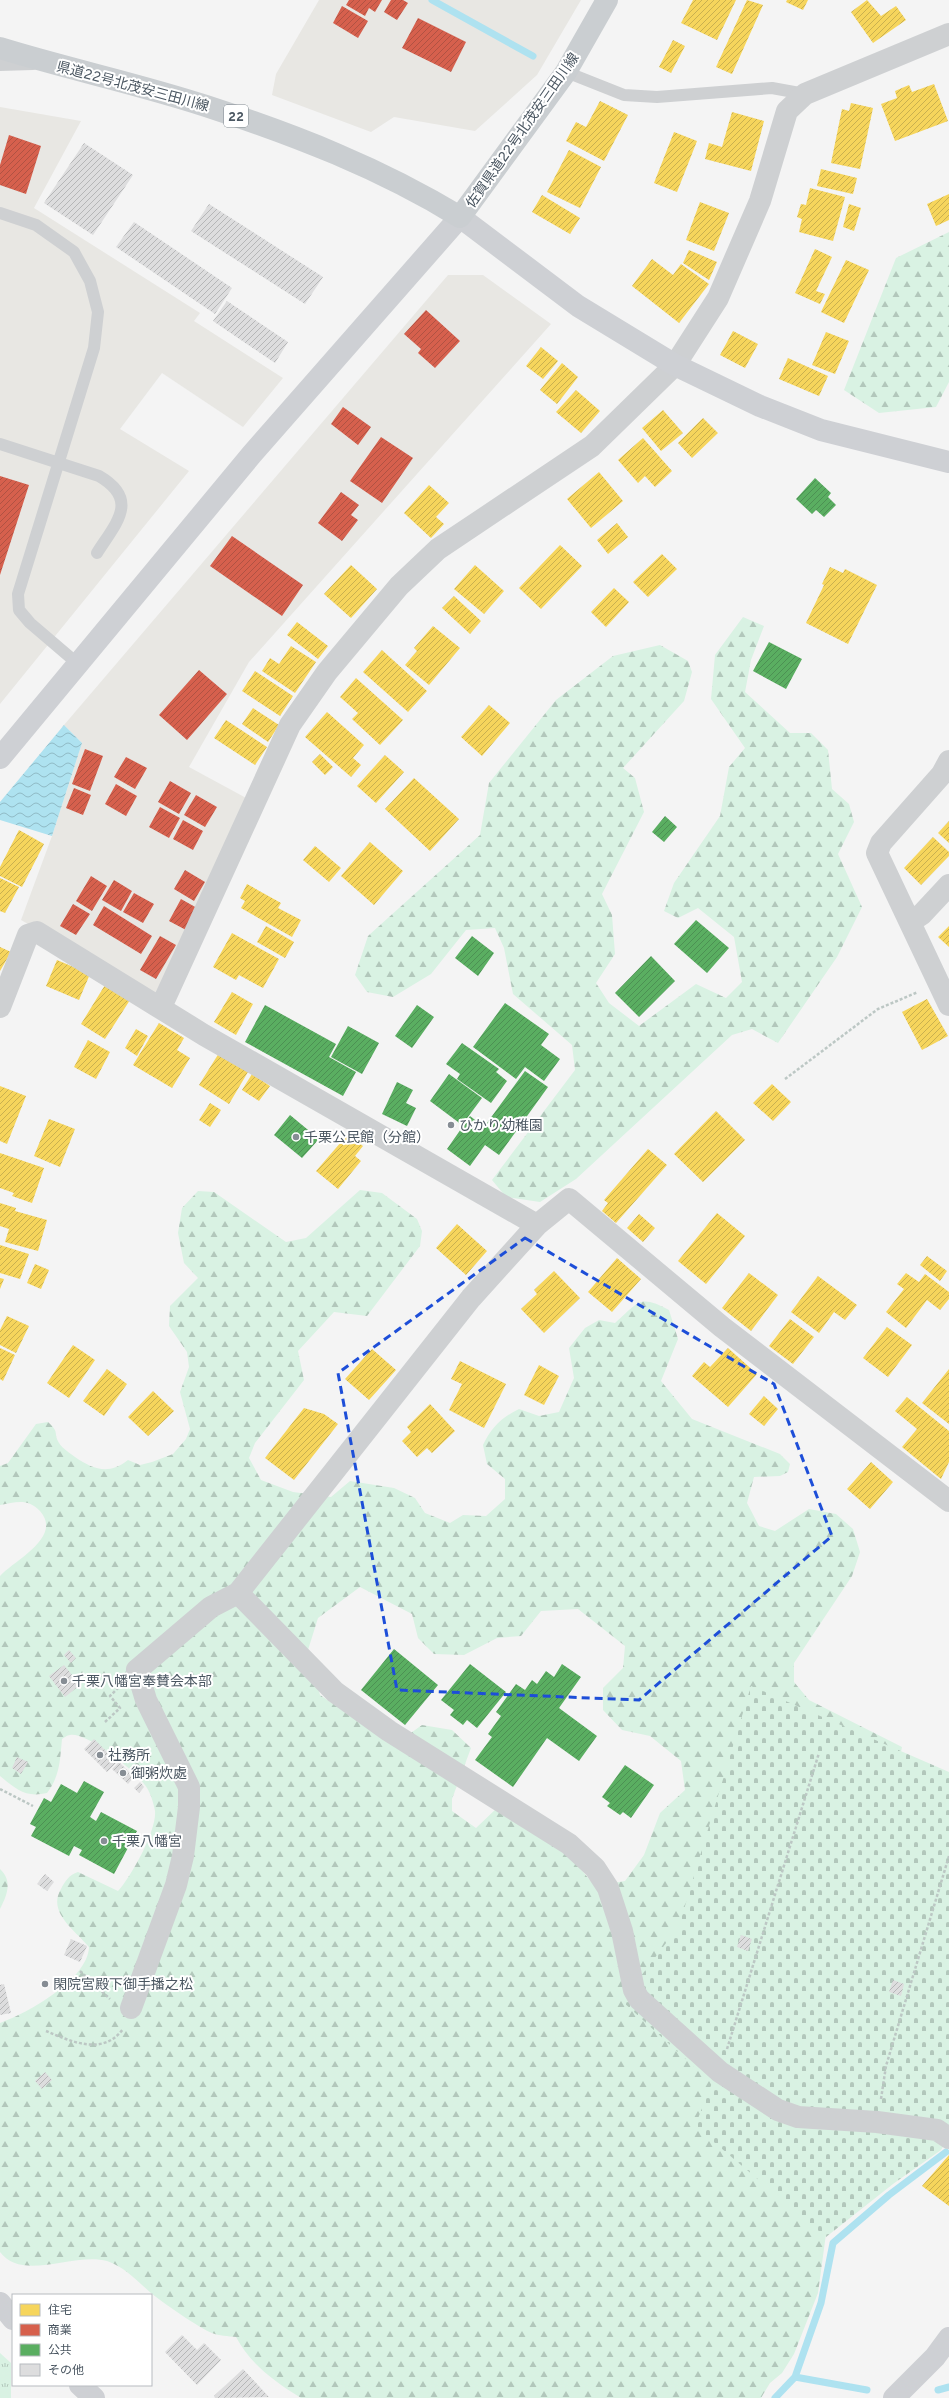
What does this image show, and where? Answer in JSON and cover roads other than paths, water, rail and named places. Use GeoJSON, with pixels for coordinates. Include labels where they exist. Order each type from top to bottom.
{"type":"FeatureCollection","features":[{"type":"Feature","properties":{"kind":"main road","name":"佐賀県道22号北茂安三田川線"},"geometry":{"type":"LineString","coordinates":[[460,217],[566,72],[607,0]]}},
{"type":"Feature","properties":{"kind":"main road","name":"県道22号北茂安三田川線"},"geometry":{"type":"LineString","coordinates":[[0,48],[206,105],[341,154],[416,190],[460,217]]}},
{"type":"Feature","properties":{"kind":"street"},"geometry":{"type":"LineString","coordinates":[[161,1007],[290,725],[327,672],[399,586],[438,549],[592,446],[675,365],[718,298],[760,202],[787,111],[805,94],[949,34]]}},
{"type":"Feature","properties":{"kind":"street"},"geometry":{"type":"LineString","coordinates":[[0,758],[252,454],[460,217],[578,306],[675,365],[760,406],[821,430],[949,462]]}},
{"type":"Feature","properties":{"kind":"street"},"geometry":{"type":"LineString","coordinates":[[949,761],[942,774],[881,843],[878,853],[949,1006]]}},
{"type":"Feature","properties":{"kind":"street"},"geometry":{"type":"LineString","coordinates":[[910,922],[922,914],[949,885]]}},
{"type":"Feature","properties":{"kind":"street"},"geometry":{"type":"LineString","coordinates":[[0,1007],[28,935],[37,932],[161,1007],[204,1035],[537,1225]]}},
{"type":"Feature","properties":{"kind":"street"},"geometry":{"type":"LineString","coordinates":[[132,2008],[176,1886],[183,1856],[189,1807],[189,1787],[146,1700],[137,1670],[147,1658],[211,1607],[238,1593],[471,1298],[537,1225],[569,1199],[722,1327],[949,1501]]}},
{"type":"Feature","properties":{"kind":"street"},"geometry":{"type":"LineString","coordinates":[[238,1593],[335,1692],[389,1731],[569,1844],[595,1868],[608,1888],[622,1931],[634,1990],[639,1999],[720,2072],[778,2110],[798,2117],[877,2122],[937,2130],[949,2138]]}},
{"type":"Feature","properties":{"kind":"street"},"geometry":{"type":"LineString","coordinates":[[0,2303],[12,2318]]}},
{"type":"Feature","properties":{"kind":"street"},"geometry":{"type":"LineString","coordinates":[[894,2398],[935,2357],[949,2338]]}},
{"type":"Feature","properties":{"kind":"street"},"geometry":{"type":"LineString","coordinates":[[81,2386],[94,2398]]}},
{"type":"Feature","properties":{"kind":"lane"},"geometry":{"type":"LineString","coordinates":[[0,65],[54,64]]}},
{"type":"Feature","properties":{"kind":"lane"},"geometry":{"type":"LineString","coordinates":[[566,72],[624,95],[657,98],[772,88],[805,94]]}},
{"type":"Feature","properties":{"kind":"lane"},"geometry":{"type":"LineString","coordinates":[[0,213],[36,225],[74,252],[90,281],[98,312],[94,348],[18,594],[19,610],[30,623],[78,664]]}},
{"type":"Feature","properties":{"kind":"lane"},"geometry":{"type":"LineString","coordinates":[[0,444],[99,476],[113,484],[121,497],[120,516],[97,554]]}},
{"type":"Feature","properties":{"kind":"water"},"geometry":{"type":"Polygon","coordinates":[[[64,725],[82,743],[52,836],[0,820],[0,802],[64,725]]]}},
{"type":"Feature","properties":{"kind":"waterway"},"geometry":{"type":"LineString","coordinates":[[432,0],[533,56]]}},
{"type":"Feature","properties":{"kind":"waterway"},"geometry":{"type":"LineString","coordinates":[[795,2377],[821,2303],[833,2243],[889,2195],[946,2152]]}},
{"type":"Feature","properties":{"kind":"waterway"},"geometry":{"type":"LineString","coordinates":[[775,2398],[795,2377],[867,2390]]}},
{"type":"Feature","properties":{"kind":"waterway"},"geometry":{"type":"LineString","coordinates":[[938,2390],[949,2387]]}},
{"type":"Feature","properties":{"kind":"place","name":"ひかり幼稚園"},"geometry":{"type":"Point","coordinates":[451,1125]}},
{"type":"Feature","properties":{"kind":"place","name":"千栗公民館（分館）"},"geometry":{"type":"Point","coordinates":[296,1137]}},
{"type":"Feature","properties":{"kind":"place","name":"千栗八幡宮奉賛会本部"},"geometry":{"type":"Point","coordinates":[64,1681]}},
{"type":"Feature","properties":{"kind":"place","name":"社務所"},"geometry":{"type":"Point","coordinates":[100,1755]}},
{"type":"Feature","properties":{"kind":"place","name":"御粥炊處"},"geometry":{"type":"Point","coordinates":[123,1773]}},
{"type":"Feature","properties":{"kind":"place","name":"千栗八幡宮"},"geometry":{"type":"Point","coordinates":[104,1841]}},
{"type":"Feature","properties":{"kind":"place","name":"閑院宮殿下御手播之松"},"geometry":{"type":"Point","coordinates":[45,1984]}}]}
